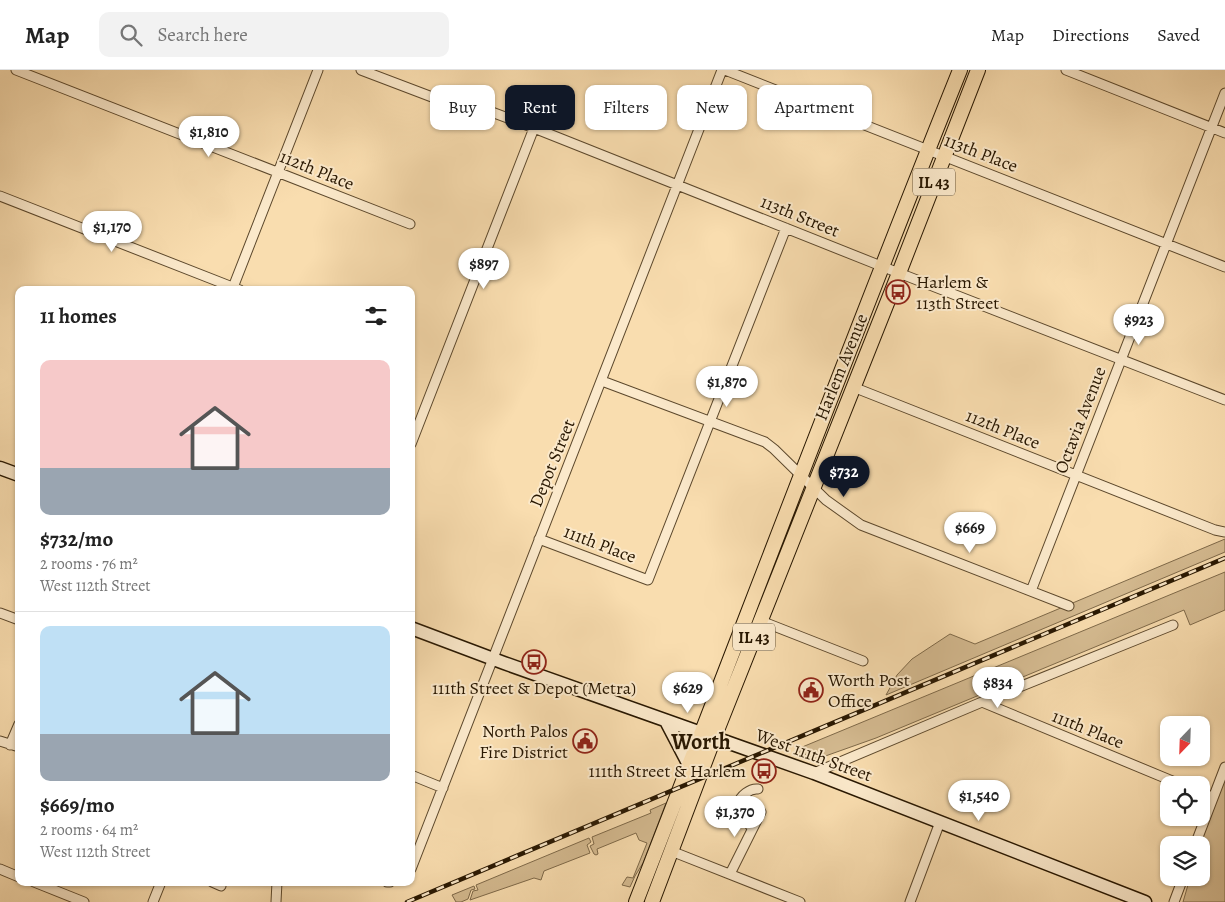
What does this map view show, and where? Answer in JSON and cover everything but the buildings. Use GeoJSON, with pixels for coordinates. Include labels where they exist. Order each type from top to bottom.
{"type":"FeatureCollection","features":[{"type":"Feature","properties":{"kind":"main road","name":"Harlem Avenue"},"geometry":{"type":"LineString","coordinates":[[652,902],[671,851],[708,735],[754,618],[802,477],[881,266],[960,70]]}},
{"type":"Feature","properties":{"kind":"main road","name":"Harlem Avenue"},"geometry":{"type":"LineString","coordinates":[[754,618],[813,489],[978,70]]}},
{"type":"Feature","properties":{"kind":"main road"},"geometry":{"type":"LineString","coordinates":[[0,468],[15,474]]}},
{"type":"Feature","properties":{"kind":"main road","name":"West 111th Street"},"geometry":{"type":"LineString","coordinates":[[415,630],[492,659],[814,773],[1145,902]]}},
{"type":"Feature","properties":{"kind":"main road"},"geometry":{"type":"LineString","coordinates":[[666,721],[689,766]]}},
{"type":"Feature","properties":{"kind":"main road","name":"Harlem Avenue"},"geometry":{"type":"LineString","coordinates":[[636,902],[689,766],[708,735]]}},
{"type":"Feature","properties":{"kind":"street","name":"112th Place"},"geometry":{"type":"LineString","coordinates":[[16,70],[410,224]]}},
{"type":"Feature","properties":{"kind":"street"},"geometry":{"type":"LineString","coordinates":[[236,286],[318,70]]}},
{"type":"Feature","properties":{"kind":"street","name":"113th Street"},"geometry":{"type":"LineString","coordinates":[[361,70],[432,97],[489,111],[505,117]]}},
{"type":"Feature","properties":{"kind":"street","name":"113th Place"},"geometry":{"type":"LineString","coordinates":[[724,70],[1225,266]]}},
{"type":"Feature","properties":{"kind":"street","name":"Depot Street"},"geometry":{"type":"LineString","coordinates":[[415,859],[724,70]]}},
{"type":"Feature","properties":{"kind":"street"},"geometry":{"type":"LineString","coordinates":[[1066,70],[1225,132]]}},
{"type":"Feature","properties":{"kind":"street","name":"Octavia Avenue"},"geometry":{"type":"LineString","coordinates":[[1031,592],[1225,93]]}},
{"type":"Feature","properties":{"kind":"street"},"geometry":{"type":"LineString","coordinates":[[415,434],[533,130]]}},
{"type":"Feature","properties":{"kind":"street","name":"113th Street"},"geometry":{"type":"LineString","coordinates":[[539,130],[1225,400]]}},
{"type":"Feature","properties":{"kind":"street"},"geometry":{"type":"LineString","coordinates":[[0,196],[227,286]]}},
{"type":"Feature","properties":{"kind":"street"},"geometry":{"type":"LineString","coordinates":[[709,422],[786,228]]}},
{"type":"Feature","properties":{"kind":"street"},"geometry":{"type":"LineString","coordinates":[[602,381],[765,442],[813,489],[862,525],[1069,606]]}},
{"type":"Feature","properties":{"kind":"street","name":"112th Place"},"geometry":{"type":"LineString","coordinates":[[853,387],[1215,530],[1225,532]]}},
{"type":"Feature","properties":{"kind":"street","name":"111th Place"},"geometry":{"type":"LineString","coordinates":[[539,539],[648,580],[709,422]]}},
{"type":"Feature","properties":{"kind":"street"},"geometry":{"type":"LineString","coordinates":[[0,613],[15,619]]}},
{"type":"Feature","properties":{"kind":"street"},"geometry":{"type":"LineString","coordinates":[[754,618],[863,661]]}},
{"type":"Feature","properties":{"kind":"street"},"geometry":{"type":"LineString","coordinates":[[814,773],[982,702],[1173,625]]}},
{"type":"Feature","properties":{"kind":"street","name":"111th Place"},"geometry":{"type":"LineString","coordinates":[[982,702],[1160,776]]}},
{"type":"Feature","properties":{"kind":"street"},"geometry":{"type":"LineString","coordinates":[[0,741],[15,746]]}},
{"type":"Feature","properties":{"kind":"street"},"geometry":{"type":"LineString","coordinates":[[1198,836],[1225,767]]}},
{"type":"Feature","properties":{"kind":"street"},"geometry":{"type":"LineString","coordinates":[[415,777],[443,788]]}},
{"type":"Feature","properties":{"kind":"street"},"geometry":{"type":"LineString","coordinates":[[752,829],[738,804],[739,799],[751,790],[758,789]]}},
{"type":"Feature","properties":{"kind":"street"},"geometry":{"type":"LineString","coordinates":[[730,874],[761,812]]}},
{"type":"Feature","properties":{"kind":"street"},"geometry":{"type":"LineString","coordinates":[[910,902],[940,822]]}},
{"type":"Feature","properties":{"kind":"street"},"geometry":{"type":"LineString","coordinates":[[671,851],[800,902]]}},
{"type":"Feature","properties":{"kind":"street"},"geometry":{"type":"LineString","coordinates":[[0,869],[15,875]]}},
{"type":"Feature","properties":{"kind":"street"},"geometry":{"type":"LineString","coordinates":[[44,886],[84,902]]}},
{"type":"Feature","properties":{"kind":"street"},"geometry":{"type":"LineString","coordinates":[[154,902],[160,886]]}},
{"type":"Feature","properties":{"kind":"street"},"geometry":{"type":"LineString","coordinates":[[276,902],[277,886]]}},
{"type":"Feature","properties":{"kind":"street"},"geometry":{"type":"LineString","coordinates":[[1174,902],[1180,886]]}},
{"type":"Feature","properties":{"kind":"shaded area"},"geometry":{"type":"Polygon","coordinates":[[[1225,539],[1225,552],[886,695],[897,675],[912,659],[950,634],[975,644],[1225,539]]]}},
{"type":"Feature","properties":{"kind":"shaded area"},"geometry":{"type":"Polygon","coordinates":[[[1225,572],[1225,610],[1190,625],[1184,610],[876,738],[817,759],[795,750],[1225,572]]]}},
{"type":"Feature","properties":{"kind":"shaded area"},"geometry":{"type":"Polygon","coordinates":[[[1225,779],[1225,902],[1183,902],[1188,886],[1210,886],[1210,836],[1203,836],[1206,826],[1210,826],[1210,817],[1225,779]]]}},
{"type":"Feature","properties":{"kind":"shaded area"},"geometry":{"type":"Polygon","coordinates":[[[666,803],[643,863],[630,887],[622,885],[627,877],[633,878],[647,843],[639,840],[636,833],[597,849],[598,854],[596,855],[590,846],[594,844],[592,837],[651,813],[650,810],[666,803]]]}},
{"type":"Feature","properties":{"kind":"shaded area"},"geometry":{"type":"Polygon","coordinates":[[[589,838],[591,842],[587,845],[590,853],[544,871],[541,880],[534,878],[470,900],[473,891],[478,890],[476,885],[589,838]]]}},
{"type":"Feature","properties":{"kind":"shaded area"},"geometry":{"type":"Polygon","coordinates":[[[474,886],[475,889],[471,890],[468,899],[456,902],[452,895],[474,886]]]}},
{"type":"Feature","properties":{"kind":"railway"},"geometry":{"type":"LineString","coordinates":[[407,902],[1225,558]]}},
{"type":"Feature","properties":{"kind":"place","name":"Harlem & 113th Street"},"geometry":{"type":"Point","coordinates":[898,292]}},
{"type":"Feature","properties":{"kind":"place","name":"111th Street & Depot (Metra)"},"geometry":{"type":"Point","coordinates":[534,662]}},
{"type":"Feature","properties":{"kind":"place","name":"Worth Post Office"},"geometry":{"type":"Point","coordinates":[811,690]}},
{"type":"Feature","properties":{"kind":"place","name":"North Palos Fire District"},"geometry":{"type":"Point","coordinates":[585,741]}},
{"type":"Feature","properties":{"kind":"place","name":"111th Street & Harlem"},"geometry":{"type":"Point","coordinates":[764,771]}},
{"type":"Feature","properties":{"kind":"district","name":"Worth"},"geometry":{"type":"Point","coordinates":[701,741]}}]}
